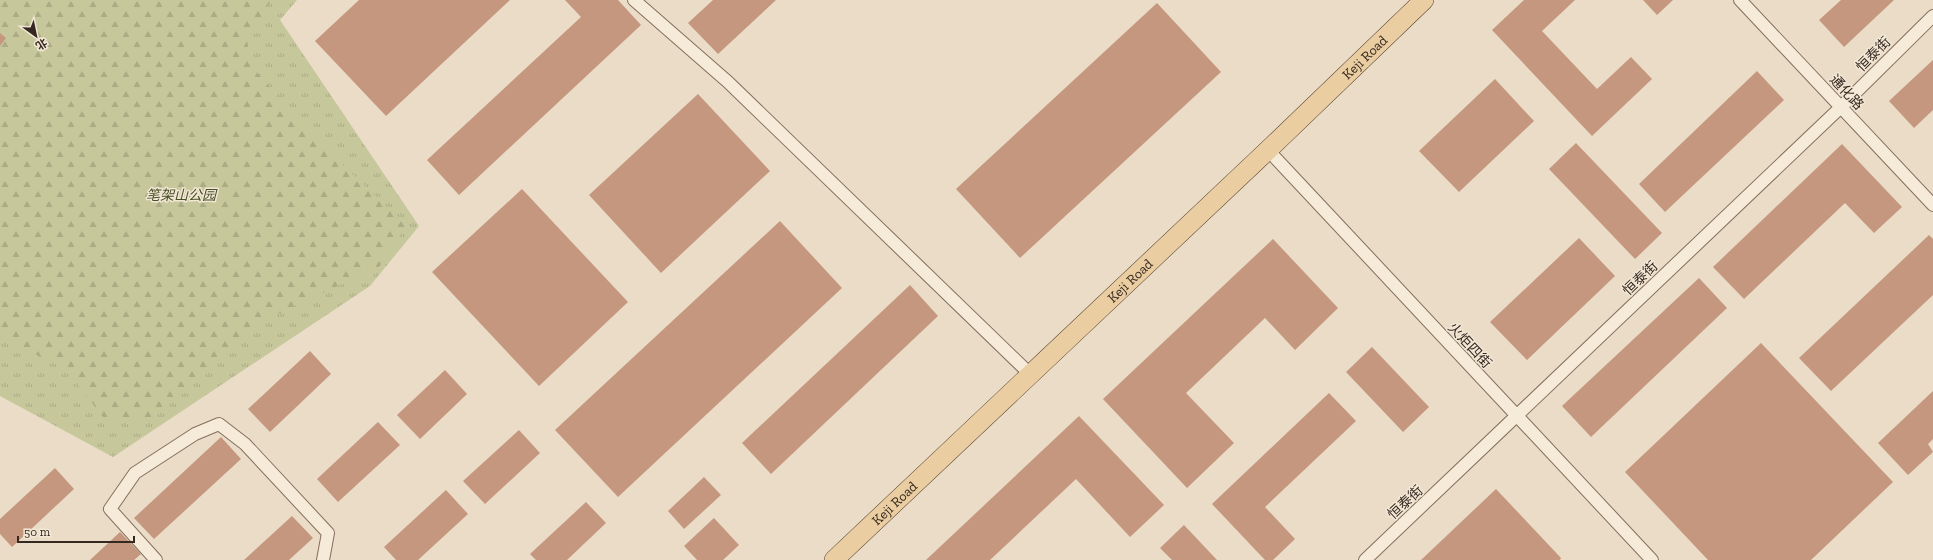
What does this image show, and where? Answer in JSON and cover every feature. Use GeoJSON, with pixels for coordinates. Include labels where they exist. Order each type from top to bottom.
{"type":"FeatureCollection","features":[{"type":"Feature","properties":{"kind":"main road","name":"Keji Road"},"geometry":{"type":"LineString","coordinates":[[834,560],[1268,150],[1424,0]]}},
{"type":"Feature","properties":{"kind":"street"},"geometry":{"type":"LineString","coordinates":[[634,0],[728,82],[1030,374]]}},
{"type":"Feature","properties":{"kind":"street","name":"通化路"},"geometry":{"type":"LineString","coordinates":[[1740,0],[1933,205]]}},
{"type":"Feature","properties":{"kind":"street","name":"恒泰街"},"geometry":{"type":"LineString","coordinates":[[1365,560],[1841,107],[1933,16]]}},
{"type":"Feature","properties":{"kind":"street","name":"火炬四街"},"geometry":{"type":"LineString","coordinates":[[1268,150],[1516,417],[1652,560]]}},
{"type":"Feature","properties":{"kind":"street"},"geometry":{"type":"LineString","coordinates":[[156,560],[110,510],[135,473],[195,434],[219,424],[246,444],[328,533],[323,560]]}},
{"type":"Feature","properties":{"kind":"green space","name":"笔架山公园"},"geometry":{"type":"Polygon","coordinates":[[[0,0],[297,0],[280,20],[419,226],[370,286],[113,457],[0,396],[0,0]]]}},
{"type":"Feature","properties":{"kind":"green space","name":"笔架山公园"},"geometry":{"type":"Polygon","coordinates":[[[0,0],[271,0],[247,40],[251,65],[300,123],[406,226],[380,266],[263,321],[149,419],[106,421],[66,369],[4,339],[0,342],[0,0]]]}},
{"type":"Feature","properties":{"kind":"building"},"geometry":{"type":"Polygon","coordinates":[[[359,0],[510,0],[386,116],[315,41],[359,0]]]}},
{"type":"Feature","properties":{"kind":"building"},"geometry":{"type":"Polygon","coordinates":[[[565,0],[618,0],[641,25],[459,195],[427,160],[581,17],[565,0]]]}},
{"type":"Feature","properties":{"kind":"building"},"geometry":{"type":"Polygon","coordinates":[[[713,0],[776,0],[718,54],[688,23],[713,0]]]}},
{"type":"Feature","properties":{"kind":"building"},"geometry":{"type":"Polygon","coordinates":[[[1524,0],[1575,0],[1542,31],[1597,89],[1631,57],[1652,79],[1592,136],[1492,30],[1524,0]]]}},
{"type":"Feature","properties":{"kind":"building"},"geometry":{"type":"Polygon","coordinates":[[[1643,0],[1673,0],[1657,15],[1643,0]]]}},
{"type":"Feature","properties":{"kind":"building"},"geometry":{"type":"Polygon","coordinates":[[[1841,0],[1894,0],[1844,47],[1819,20],[1841,0]]]}},
{"type":"Feature","properties":{"kind":"building"},"geometry":{"type":"Polygon","coordinates":[[[1157,3],[1221,72],[1020,258],[956,189],[1157,3]]]}},
{"type":"Feature","properties":{"kind":"building"},"geometry":{"type":"Polygon","coordinates":[[[0,33],[6,38],[0,46],[0,33]]]}},
{"type":"Feature","properties":{"kind":"building"},"geometry":{"type":"Polygon","coordinates":[[[1933,60],[1933,110],[1914,128],[1889,101],[1933,60]]]}},
{"type":"Feature","properties":{"kind":"building"},"geometry":{"type":"Polygon","coordinates":[[[1757,71],[1784,100],[1665,212],[1639,184],[1757,71]]]}},
{"type":"Feature","properties":{"kind":"building"},"geometry":{"type":"Polygon","coordinates":[[[1495,79],[1534,121],[1459,192],[1419,151],[1495,79]]]}},
{"type":"Feature","properties":{"kind":"building"},"geometry":{"type":"Polygon","coordinates":[[[698,94],[770,171],[661,273],[589,195],[698,94]]]}},
{"type":"Feature","properties":{"kind":"building"},"geometry":{"type":"Polygon","coordinates":[[[1576,143],[1662,233],[1635,259],[1549,169],[1576,143]]]}},
{"type":"Feature","properties":{"kind":"building"},"geometry":{"type":"Polygon","coordinates":[[[1842,144],[1902,207],[1874,233],[1845,203],[1744,299],[1713,267],[1842,144]]]}},
{"type":"Feature","properties":{"kind":"building"},"geometry":{"type":"Polygon","coordinates":[[[522,189],[628,302],[539,386],[432,272],[522,189]]]}},
{"type":"Feature","properties":{"kind":"building"},"geometry":{"type":"Polygon","coordinates":[[[780,221],[842,288],[618,497],[555,430],[780,221]]]}},
{"type":"Feature","properties":{"kind":"building"},"geometry":{"type":"Polygon","coordinates":[[[1929,235],[1933,239],[1933,295],[1831,391],[1799,358],[1929,235]]]}},
{"type":"Feature","properties":{"kind":"building"},"geometry":{"type":"Polygon","coordinates":[[[1579,238],[1615,276],[1527,360],[1490,322],[1579,238]]]}},
{"type":"Feature","properties":{"kind":"building"},"geometry":{"type":"Polygon","coordinates":[[[1273,239],[1338,308],[1295,350],[1265,318],[1186,393],[1234,443],[1187,488],[1103,399],[1273,239]]]}},
{"type":"Feature","properties":{"kind":"building"},"geometry":{"type":"Polygon","coordinates":[[[1699,278],[1727,308],[1591,437],[1562,406],[1699,278]]]}},
{"type":"Feature","properties":{"kind":"building"},"geometry":{"type":"Polygon","coordinates":[[[910,285],[938,316],[771,474],[742,443],[910,285]]]}},
{"type":"Feature","properties":{"kind":"building"},"geometry":{"type":"Polygon","coordinates":[[[1761,343],[1893,482],[1811,560],[1708,560],[1625,472],[1761,343]]]}},
{"type":"Feature","properties":{"kind":"building"},"geometry":{"type":"Polygon","coordinates":[[[1372,347],[1429,407],[1403,432],[1346,372],[1372,347]]]}},
{"type":"Feature","properties":{"kind":"building"},"geometry":{"type":"Polygon","coordinates":[[[310,351],[331,374],[270,432],[248,409],[310,351]]]}},
{"type":"Feature","properties":{"kind":"building"},"geometry":{"type":"Polygon","coordinates":[[[445,370],[467,394],[420,439],[397,415],[445,370]]]}},
{"type":"Feature","properties":{"kind":"building"},"geometry":{"type":"Polygon","coordinates":[[[1933,391],[1933,439],[1928,444],[1933,452],[1908,475],[1878,443],[1933,391]]]}},
{"type":"Feature","properties":{"kind":"building"},"geometry":{"type":"Polygon","coordinates":[[[1329,393],[1356,421],[1265,507],[1295,539],[1273,560],[1265,560],[1212,504],[1329,393]]]}},
{"type":"Feature","properties":{"kind":"building"},"geometry":{"type":"Polygon","coordinates":[[[1079,416],[1164,505],[1130,537],[1076,479],[990,560],[926,560],[1079,416]]]}},
{"type":"Feature","properties":{"kind":"building"},"geometry":{"type":"Polygon","coordinates":[[[378,422],[400,445],[338,502],[317,479],[378,422]]]}},
{"type":"Feature","properties":{"kind":"building"},"geometry":{"type":"Polygon","coordinates":[[[519,430],[540,453],[485,504],[463,481],[519,430]]]}},
{"type":"Feature","properties":{"kind":"building"},"geometry":{"type":"Polygon","coordinates":[[[221,437],[241,459],[154,539],[134,518],[221,437]]]}},
{"type":"Feature","properties":{"kind":"building"},"geometry":{"type":"Polygon","coordinates":[[[55,468],[74,489],[12,547],[0,534],[0,519],[55,468]]]}},
{"type":"Feature","properties":{"kind":"building"},"geometry":{"type":"Polygon","coordinates":[[[704,477],[721,495],[684,529],[668,511],[704,477]]]}},
{"type":"Feature","properties":{"kind":"building"},"geometry":{"type":"Polygon","coordinates":[[[1496,489],[1561,558],[1560,560],[1421,560],[1496,489]]]}},
{"type":"Feature","properties":{"kind":"building"},"geometry":{"type":"Polygon","coordinates":[[[446,490],[468,514],[418,560],[396,560],[384,547],[446,490]]]}},
{"type":"Feature","properties":{"kind":"building"},"geometry":{"type":"Polygon","coordinates":[[[586,502],[606,523],[567,560],[536,560],[530,554],[586,502]]]}},
{"type":"Feature","properties":{"kind":"building"},"geometry":{"type":"Polygon","coordinates":[[[292,516],[313,538],[289,560],[244,560],[292,516]]]}},
{"type":"Feature","properties":{"kind":"building"},"geometry":{"type":"Polygon","coordinates":[[[714,518],[739,545],[723,560],[697,560],[684,546],[714,518]]]}},
{"type":"Feature","properties":{"kind":"building"},"geometry":{"type":"Polygon","coordinates":[[[1184,525],[1217,560],[1172,560],[1160,548],[1184,525]]]}},
{"type":"Feature","properties":{"kind":"building"},"geometry":{"type":"Polygon","coordinates":[[[120,532],[141,554],[134,560],[90,560],[120,532]]]}}]}
